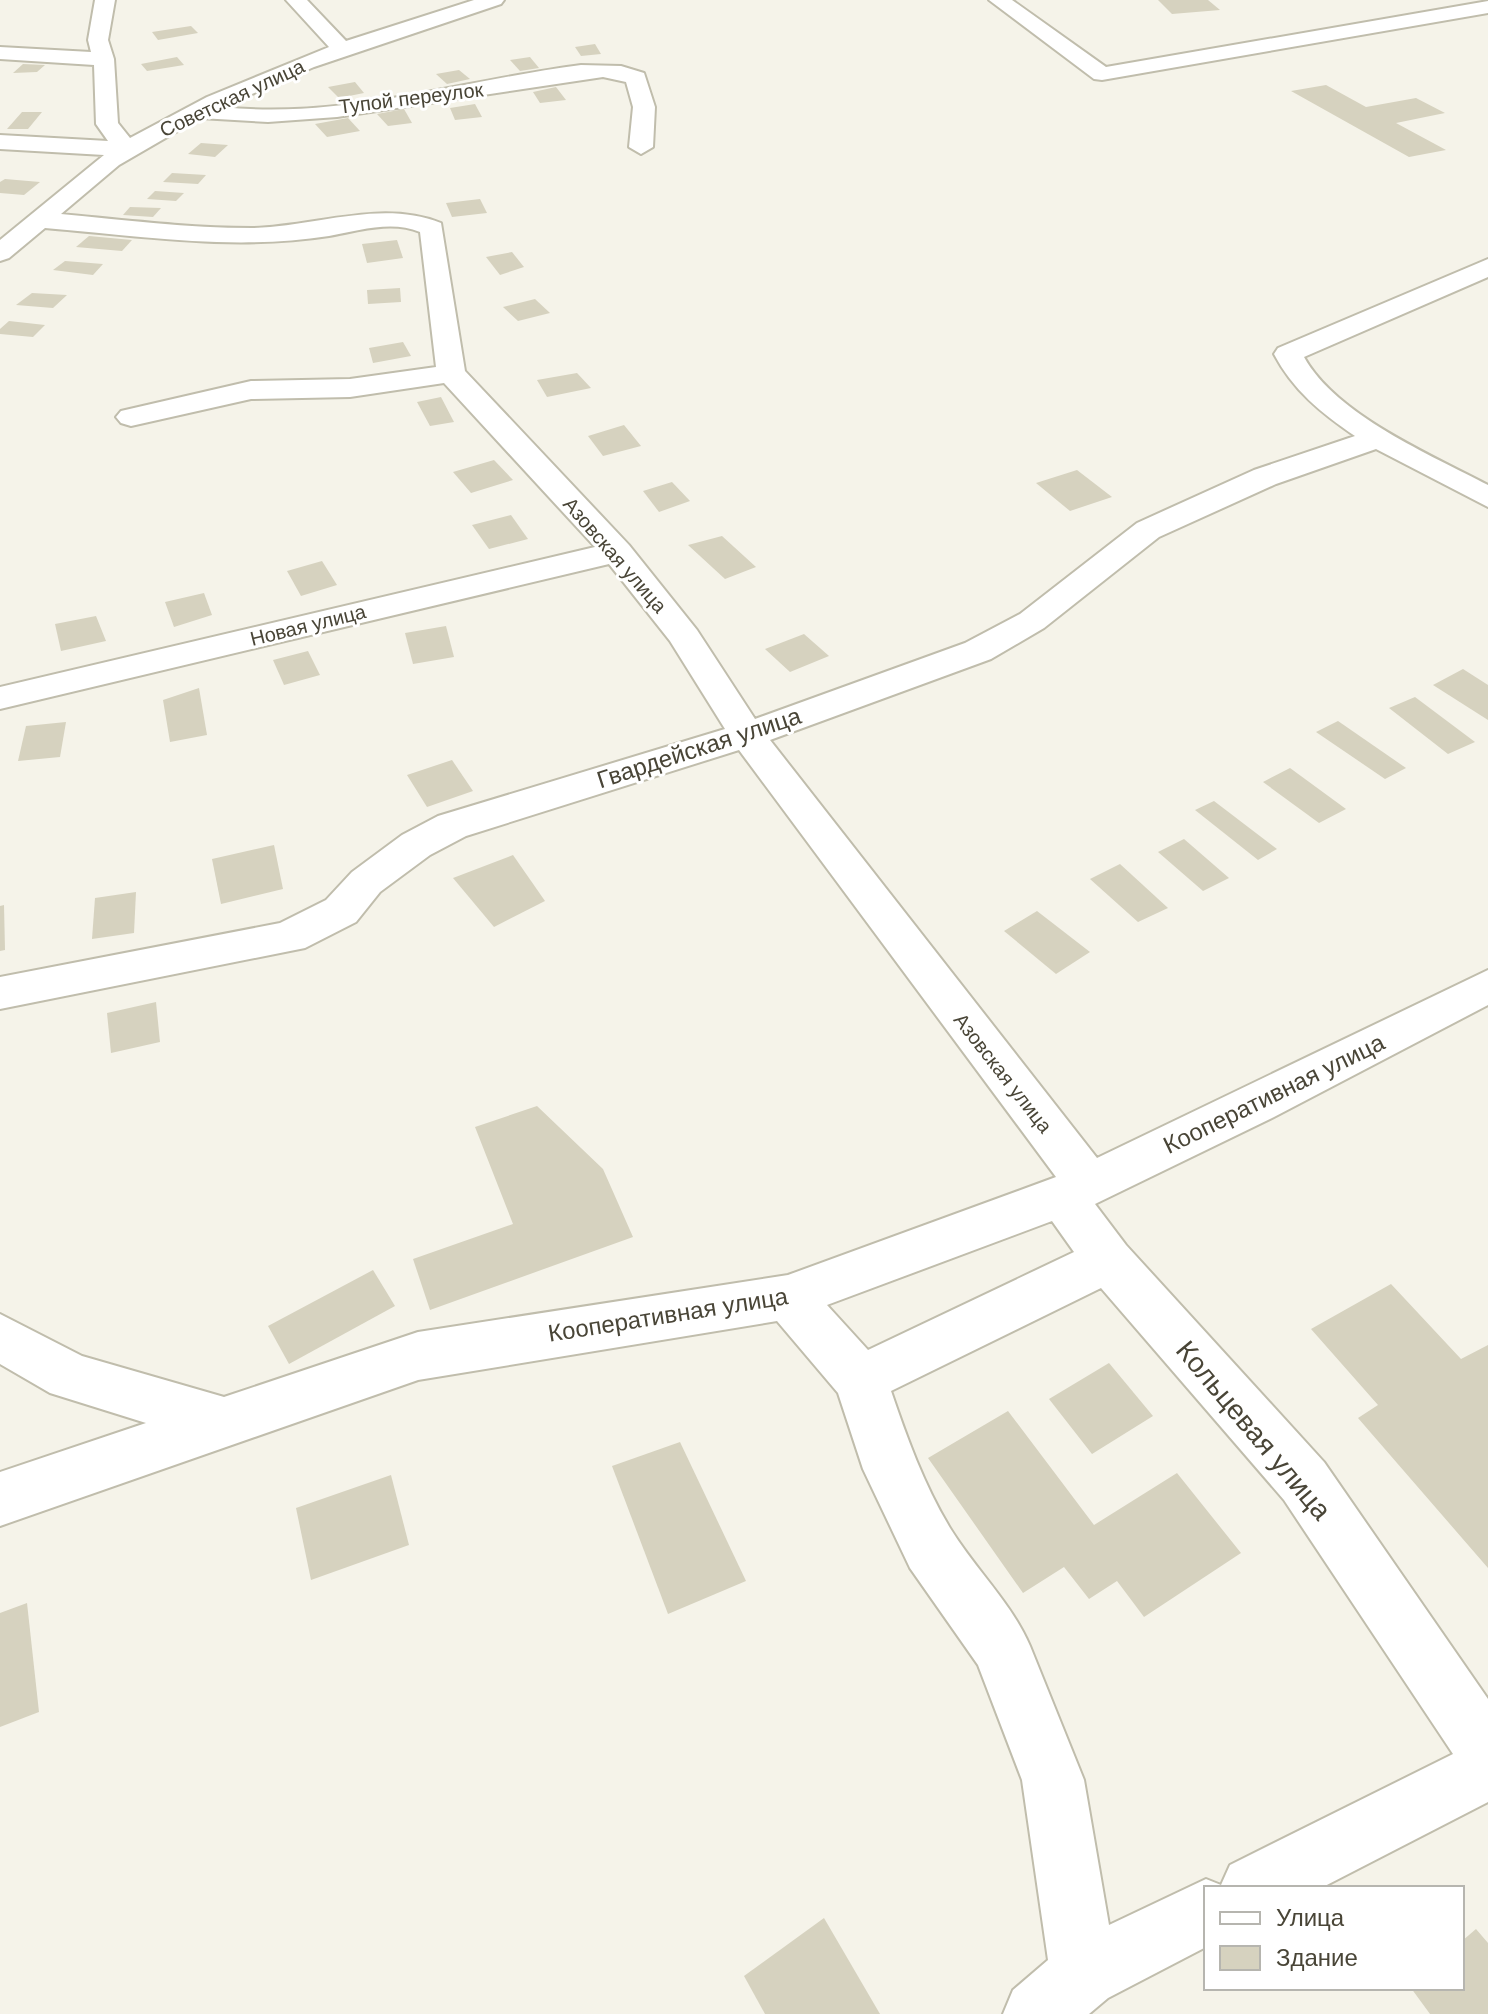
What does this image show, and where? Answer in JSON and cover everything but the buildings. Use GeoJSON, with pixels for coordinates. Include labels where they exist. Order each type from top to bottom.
{"type":"FeatureCollection","features":[{"type":"Feature","properties":{"kind":"street"},"geometry":{"type":"LineString","coordinates":[[105,0],[98,40],[104,59],[107,124],[126,149]]}},
{"type":"Feature","properties":{"kind":"street"},"geometry":{"type":"LineString","coordinates":[[296,0],[341,48]]}},
{"type":"Feature","properties":{"kind":"street","name":"Советская улица"},"geometry":{"type":"LineString","coordinates":[[4,246],[126,149],[197,111],[341,48],[494,0]]}},
{"type":"Feature","properties":{"kind":"street"},"geometry":{"type":"LineString","coordinates":[[999,0],[1102,74],[1488,7]]}},
{"type":"Feature","properties":{"kind":"street"},"geometry":{"type":"LineString","coordinates":[[0,53],[104,59]]}},
{"type":"Feature","properties":{"kind":"street","name":"Тупой переулок"},"geometry":{"type":"LineString","coordinates":[[197,111],[232,116],[274,115],[415,99],[579,73],[625,71],[636,78],[644,107],[641,147]]}},
{"type":"Feature","properties":{"kind":"street"},"geometry":{"type":"LineString","coordinates":[[0,142],[126,149]]}},
{"type":"Feature","properties":{"kind":"street"},"geometry":{"type":"LineString","coordinates":[[39,220],[256,237],[415,219],[432,228],[451,373],[350,388],[251,390],[131,417]]}},
{"type":"Feature","properties":{"kind":"street"},"geometry":{"type":"LineString","coordinates":[[1488,267],[1288,354],[1291,366],[1316,392],[1378,438],[1488,498]]}},
{"type":"Feature","properties":{"kind":"street","name":"Азовская улица"},"geometry":{"type":"LineString","coordinates":[[451,373],[617,552],[685,637],[747,735],[1076,1190]]}},
{"type":"Feature","properties":{"kind":"street","name":"Гвардейская улица"},"geometry":{"type":"LineString","coordinates":[[0,993],[290,937],[341,911],[366,882],[416,845],[452,826],[747,735],[978,651],[1032,621],[1148,530],[1265,477],[1378,438]]}},
{"type":"Feature","properties":{"kind":"street","name":"Новая улица"},"geometry":{"type":"LineString","coordinates":[[0,698],[617,552]]}},
{"type":"Feature","properties":{"kind":"street","name":"Кооперативная улица"},"geometry":{"type":"LineString","coordinates":[[0,1499],[418,1356],[788,1297],[1076,1190],[1258,1104],[1488,986]]}},
{"type":"Feature","properties":{"kind":"street","name":"Кольцевая улица"},"geometry":{"type":"LineString","coordinates":[[1076,1190],[1108,1260],[1304,1481],[1488,1752]]}},
{"type":"Feature","properties":{"kind":"street"},"geometry":{"type":"LineString","coordinates":[[860,1380],[1108,1260]]}},
{"type":"Feature","properties":{"kind":"street"},"geometry":{"type":"LineString","coordinates":[[788,1297],[860,1380],[891,1469],[930,1548],[1000,1646],[1053,1780],[1060,1994],[1204,1913]]}},
{"type":"Feature","properties":{"kind":"street"},"geometry":{"type":"LineString","coordinates":[[0,1337],[69,1376],[221,1421]]}},
{"type":"Feature","properties":{"kind":"street"},"geometry":{"type":"LineString","coordinates":[[1257,1886],[1488,1769]]}}]}
